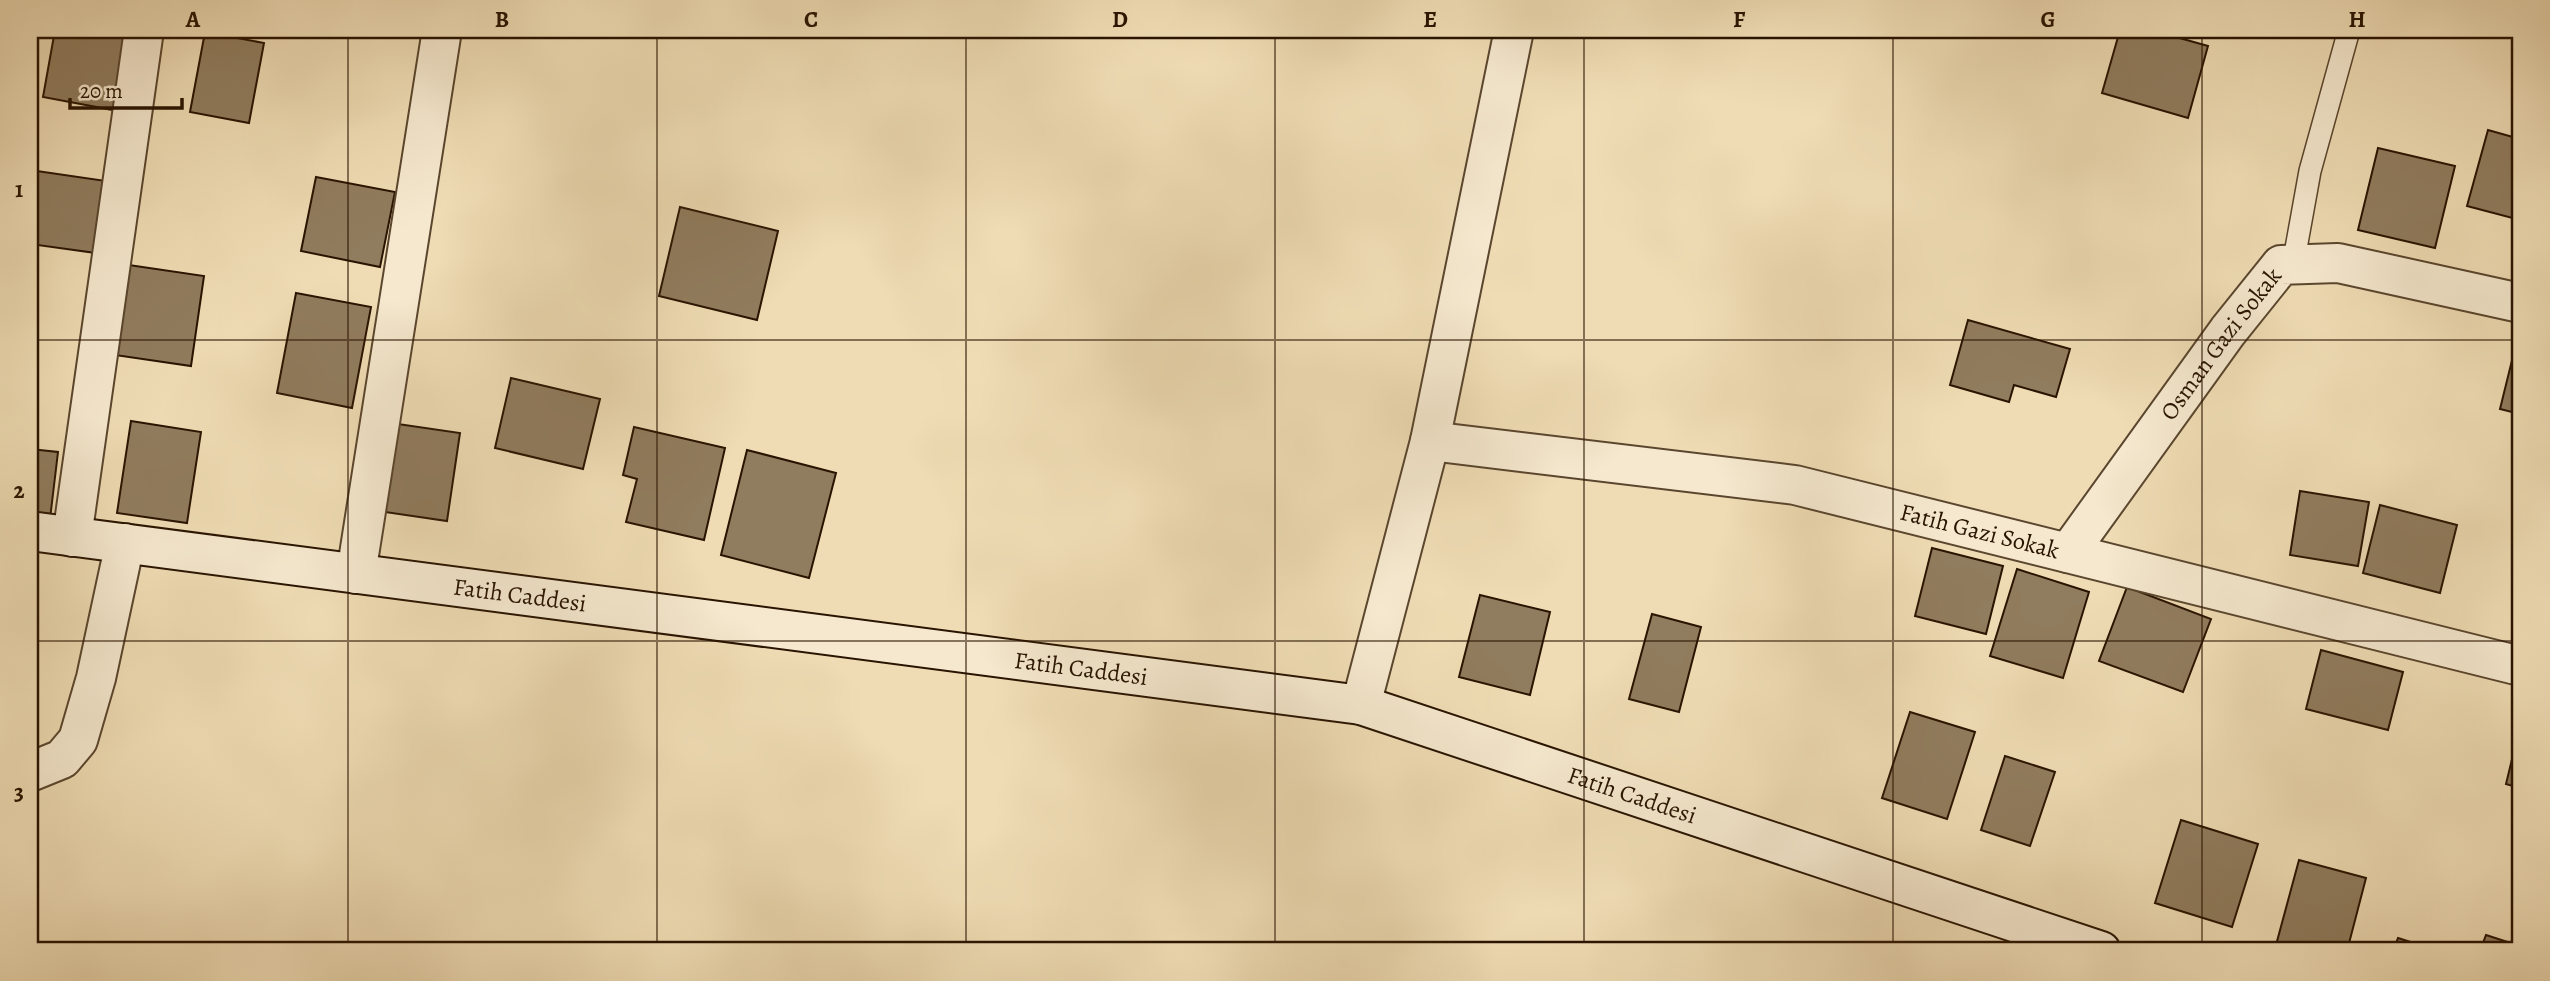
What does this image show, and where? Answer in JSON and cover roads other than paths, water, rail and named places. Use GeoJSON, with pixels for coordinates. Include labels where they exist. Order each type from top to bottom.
{"type":"FeatureCollection","features":[{"type":"Feature","properties":{"kind":"street"},"geometry":{"type":"LineString","coordinates":[[72,537],[144,30]]}},
{"type":"Feature","properties":{"kind":"street"},"geometry":{"type":"LineString","coordinates":[[356,574],[442,30]]}},
{"type":"Feature","properties":{"kind":"street"},"geometry":{"type":"LineString","coordinates":[[1362,705],[1430,441],[1514,30]]}},
{"type":"Feature","properties":{"kind":"street","name":"Osman Gazi Sokak"},"geometry":{"type":"LineString","coordinates":[[2068,554],[2228,331],[2281,265],[2338,262],[2520,303]]}},
{"type":"Feature","properties":{"kind":"street","name":"Fatih Gazi Sokak"},"geometry":{"type":"LineString","coordinates":[[1430,441],[1794,485],[2520,666]]}},
{"type":"Feature","properties":{"kind":"street","name":"Fatih Caddesi"},"geometry":{"type":"LineString","coordinates":[[30,531],[1362,705],[2101,951]]}},
{"type":"Feature","properties":{"kind":"street"},"geometry":{"type":"LineString","coordinates":[[30,772],[62,759],[78,740],[96,678],[125,543]]}},
{"type":"Feature","properties":{"kind":"lane"},"geometry":{"type":"LineString","coordinates":[[2293,265],[2310,171],[2349,30]]}}]}
